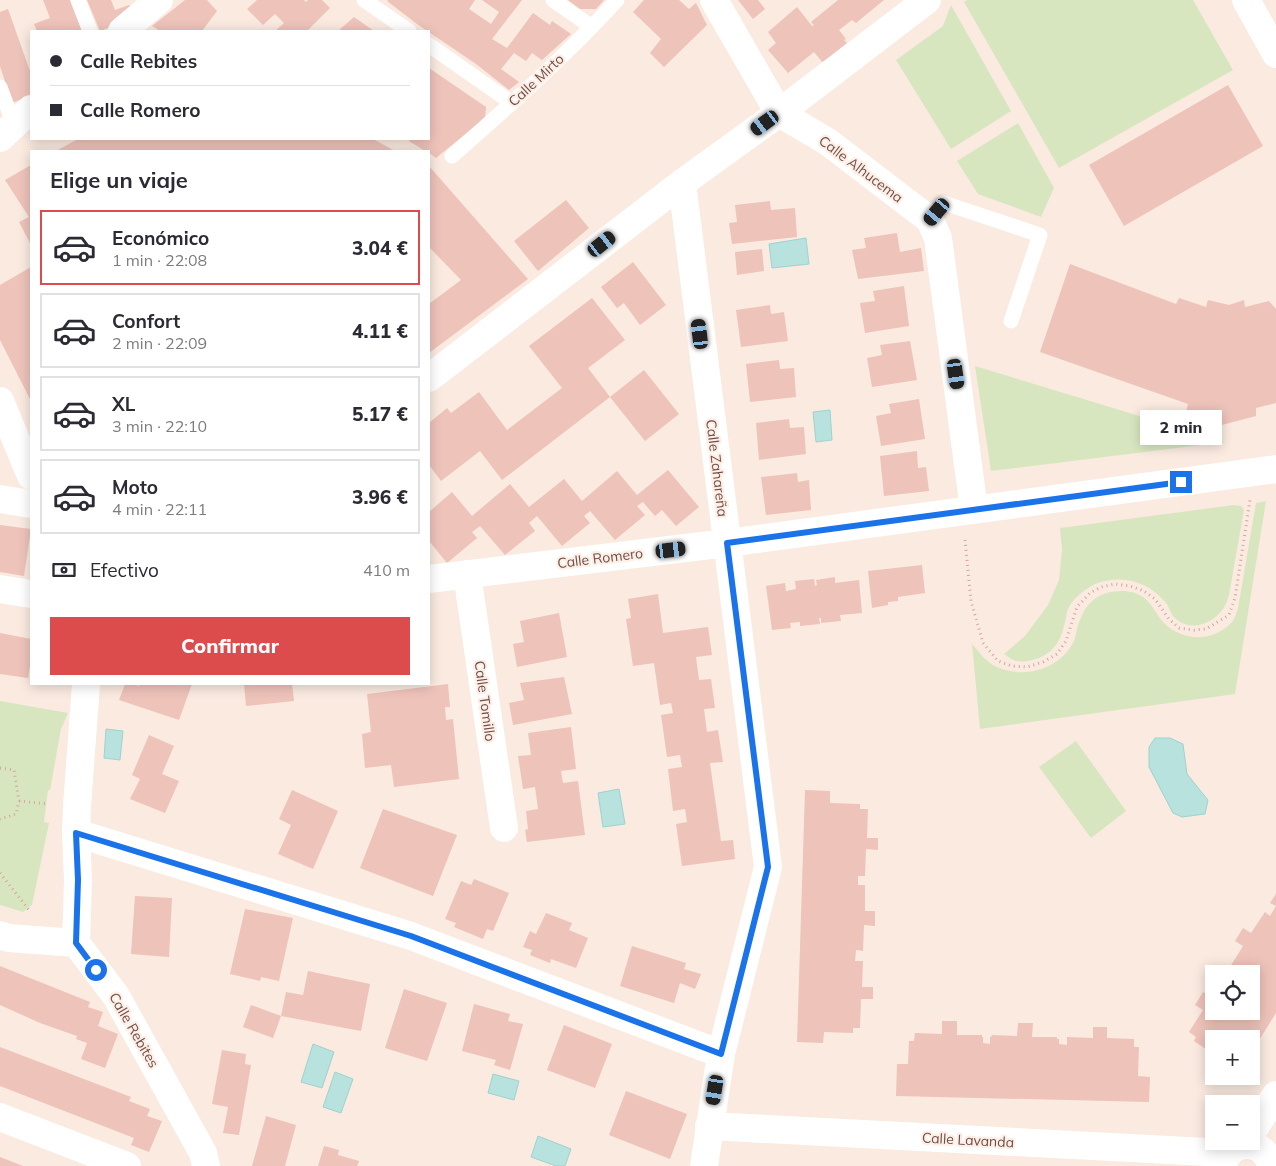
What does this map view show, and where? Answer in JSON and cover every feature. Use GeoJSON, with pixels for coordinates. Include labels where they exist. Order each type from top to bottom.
{"type":"FeatureCollection","features":[{"type":"Feature","properties":{"kind":"street"},"geometry":{"type":"LineString","coordinates":[[123,30],[159,0]]}},
{"type":"Feature","properties":{"kind":"street","name":"Calle Alhucema"},"geometry":{"type":"LineString","coordinates":[[714,0],[779,113],[828,142],[930,220]]}},
{"type":"Feature","properties":{"kind":"street"},"geometry":{"type":"LineString","coordinates":[[430,377],[682,183],[779,113],[928,0]]}},
{"type":"Feature","properties":{"kind":"street"},"geometry":{"type":"LineString","coordinates":[[1246,0],[1276,54]]}},
{"type":"Feature","properties":{"kind":"street","name":"Calle Zahareña"},"geometry":{"type":"LineString","coordinates":[[682,183],[768,867],[721,1054],[704,1166]]}},
{"type":"Feature","properties":{"kind":"street"},"geometry":{"type":"LineString","coordinates":[[930,220],[938,238],[969,521]]}},
{"type":"Feature","properties":{"kind":"street"},"geometry":{"type":"LineString","coordinates":[[0,401],[30,474]]}},
{"type":"Feature","properties":{"kind":"street","name":"Calle Romero"},"geometry":{"type":"LineString","coordinates":[[430,579],[727,543],[969,521],[1276,469]]}},
{"type":"Feature","properties":{"kind":"street"},"geometry":{"type":"LineString","coordinates":[[0,498],[30,504]]}},
{"type":"Feature","properties":{"kind":"street","name":"Calle Tomillo"},"geometry":{"type":"LineString","coordinates":[[466,574],[504,828]]}},
{"type":"Feature","properties":{"kind":"street"},"geometry":{"type":"LineString","coordinates":[[0,589],[30,594]]}},
{"type":"Feature","properties":{"kind":"street"},"geometry":{"type":"LineString","coordinates":[[0,935],[8,938],[76,943],[78,880],[76,833],[86,685]]}},
{"type":"Feature","properties":{"kind":"street"},"geometry":{"type":"LineString","coordinates":[[76,833],[411,936],[721,1054]]}},
{"type":"Feature","properties":{"kind":"street","name":"Calle Rebites"},"geometry":{"type":"LineString","coordinates":[[76,943],[116,996],[203,1153],[206,1166]]}},
{"type":"Feature","properties":{"kind":"street"},"geometry":{"type":"LineString","coordinates":[[1260,1117],[1276,1094]]}},
{"type":"Feature","properties":{"kind":"street"},"geometry":{"type":"LineString","coordinates":[[0,1117],[127,1166]]}},
{"type":"Feature","properties":{"kind":"street","name":"Calle Lavanda"},"geometry":{"type":"LineString","coordinates":[[709,1126],[1207,1152],[1228,1150]]}},
{"type":"Feature","properties":{"kind":"street","name":"Calle Lavanda"},"geometry":{"type":"LineString","coordinates":[[1260,1149],[1273,1162]]}},
{"type":"Feature","properties":{"kind":"lane"},"geometry":{"type":"LineString","coordinates":[[78,0],[90,30]]}},
{"type":"Feature","properties":{"kind":"lane"},"geometry":{"type":"LineString","coordinates":[[364,0],[408,30]]}},
{"type":"Feature","properties":{"kind":"lane"},"geometry":{"type":"LineString","coordinates":[[553,0],[592,27]]}},
{"type":"Feature","properties":{"kind":"lane","name":"Calle Mirto"},"geometry":{"type":"LineString","coordinates":[[452,156],[512,103],[592,27],[617,0]]}},
{"type":"Feature","properties":{"kind":"lane"},"geometry":{"type":"LineString","coordinates":[[430,46],[512,103]]}},
{"type":"Feature","properties":{"kind":"lane"},"geometry":{"type":"LineString","coordinates":[[0,86],[15,124]]}},
{"type":"Feature","properties":{"kind":"lane"},"geometry":{"type":"LineString","coordinates":[[930,220],[944,203],[1040,235],[1011,321]]}},
{"type":"Feature","properties":{"kind":"path"},"geometry":{"type":"LineString","coordinates":[[969,521],[971,601],[983,643],[998,661],[1012,666],[1027,667],[1043,662],[1056,654],[1066,641],[1077,607],[1090,593],[1101,587],[1116,584],[1144,591],[1155,599],[1169,619],[1179,628],[1206,629],[1229,615],[1235,598],[1251,496]]}},
{"type":"Feature","properties":{"kind":"path"},"geometry":{"type":"LineString","coordinates":[[0,768],[14,770],[19,801],[16,814],[0,819]]}},
{"type":"Feature","properties":{"kind":"path"},"geometry":{"type":"LineString","coordinates":[[19,801],[49,804]]}},
{"type":"Feature","properties":{"kind":"path"},"geometry":{"type":"LineString","coordinates":[[0,873],[31,913]]}},
{"type":"Feature","properties":{"kind":"green space"},"geometry":{"type":"Polygon","coordinates":[[[967,0],[1193,0],[1233,70],[1059,168],[964,2],[967,0]]]}},
{"type":"Feature","properties":{"kind":"green space"},"geometry":{"type":"Polygon","coordinates":[[[951,5],[1011,111],[951,149],[896,60],[943,26],[951,5]]]}},
{"type":"Feature","properties":{"kind":"green space"},"geometry":{"type":"Polygon","coordinates":[[[1018,123],[1054,188],[1041,217],[978,194],[957,161],[1018,123]]]}},
{"type":"Feature","properties":{"kind":"green space"},"geometry":{"type":"Polygon","coordinates":[[[975,366],[1225,442],[991,471],[975,366]]]}},
{"type":"Feature","properties":{"kind":"green space"},"geometry":{"type":"Polygon","coordinates":[[[1266,501],[1235,694],[980,729],[972,644],[993,665],[1007,671],[1029,672],[1040,670],[1059,660],[1067,652],[1074,641],[1081,617],[1087,606],[1095,598],[1116,591],[1130,592],[1143,597],[1164,623],[1180,634],[1198,637],[1208,636],[1225,629],[1235,618],[1238,608],[1256,503],[1266,501]]]}},
{"type":"Feature","properties":{"kind":"green space"},"geometry":{"type":"Polygon","coordinates":[[[1234,505],[1241,506],[1244,510],[1229,595],[1224,607],[1213,619],[1195,626],[1182,623],[1174,618],[1160,596],[1146,586],[1131,581],[1105,581],[1089,587],[1072,603],[1067,611],[1065,624],[1057,644],[1044,656],[1032,660],[1017,661],[1004,654],[1025,636],[1048,605],[1059,580],[1062,549],[1060,528],[1234,505]]]}},
{"type":"Feature","properties":{"kind":"green space"},"geometry":{"type":"Polygon","coordinates":[[[0,701],[68,713],[61,729],[50,790],[48,790],[44,822],[49,823],[32,905],[23,912],[0,905],[0,701]]]}},
{"type":"Feature","properties":{"kind":"green space"},"geometry":{"type":"Polygon","coordinates":[[[1076,741],[1126,811],[1091,838],[1039,767],[1076,741]]]}},
{"type":"Feature","properties":{"kind":"water"},"geometry":{"type":"Polygon","coordinates":[[[806,238],[809,264],[772,268],[769,244],[806,238]]]}},
{"type":"Feature","properties":{"kind":"water"},"geometry":{"type":"Polygon","coordinates":[[[830,410],[832,440],[816,442],[813,412],[830,410]]]}},
{"type":"Feature","properties":{"kind":"water"},"geometry":{"type":"Polygon","coordinates":[[[106,729],[123,731],[120,760],[104,758],[106,729]]]}},
{"type":"Feature","properties":{"kind":"water"},"geometry":{"type":"Polygon","coordinates":[[[1155,738],[1170,738],[1183,744],[1187,774],[1208,800],[1205,814],[1182,817],[1173,813],[1149,767],[1149,747],[1155,738]]]}},
{"type":"Feature","properties":{"kind":"water"},"geometry":{"type":"Polygon","coordinates":[[[619,789],[625,824],[603,827],[598,793],[619,789]]]}},
{"type":"Feature","properties":{"kind":"water"},"geometry":{"type":"Polygon","coordinates":[[[313,1044],[334,1052],[322,1088],[301,1082],[313,1044]]]}},
{"type":"Feature","properties":{"kind":"water"},"geometry":{"type":"Polygon","coordinates":[[[335,1072],[353,1079],[341,1113],[323,1107],[335,1072]]]}},
{"type":"Feature","properties":{"kind":"water"},"geometry":{"type":"Polygon","coordinates":[[[493,1074],[519,1081],[514,1100],[488,1093],[493,1074]]]}},
{"type":"Feature","properties":{"kind":"water"},"geometry":{"type":"Polygon","coordinates":[[[538,1136],[571,1149],[565,1166],[556,1166],[531,1157],[538,1136]]]}},
{"type":"Feature","properties":{"kind":"building"},"geometry":{"type":"Polygon","coordinates":[[[43,0],[70,0],[82,30],[37,30],[34,24],[50,18],[43,0]]]}},
{"type":"Feature","properties":{"kind":"building"},"geometry":{"type":"Polygon","coordinates":[[[87,0],[111,0],[115,10],[129,5],[134,10],[123,22],[100,30],[87,0]]]}},
{"type":"Feature","properties":{"kind":"building"},"geometry":{"type":"Polygon","coordinates":[[[185,0],[207,0],[217,11],[203,30],[158,30],[152,26],[185,0]]]}},
{"type":"Feature","properties":{"kind":"building"},"geometry":{"type":"Polygon","coordinates":[[[257,0],[304,0],[306,2],[308,0],[322,0],[330,8],[308,30],[276,30],[284,23],[275,14],[263,25],[247,9],[257,0]]]}},
{"type":"Feature","properties":{"kind":"building"},"geometry":{"type":"Polygon","coordinates":[[[475,0],[469,9],[491,24],[499,12],[482,0],[522,0],[492,39],[507,48],[533,13],[550,25],[552,21],[571,34],[542,60],[532,53],[526,61],[514,53],[501,69],[519,82],[509,90],[476,64],[430,33],[430,30],[426,30],[387,1],[475,0]]]}},
{"type":"Feature","properties":{"kind":"building"},"geometry":{"type":"Polygon","coordinates":[[[568,0],[604,0],[596,9],[580,9],[568,0]]]}},
{"type":"Feature","properties":{"kind":"building"},"geometry":{"type":"Polygon","coordinates":[[[644,0],[679,0],[689,9],[696,3],[707,25],[664,67],[650,53],[661,39],[633,12],[644,0]]]}},
{"type":"Feature","properties":{"kind":"building"},"geometry":{"type":"Polygon","coordinates":[[[738,0],[758,0],[765,9],[753,19],[738,0]]]}},
{"type":"Feature","properties":{"kind":"building"},"geometry":{"type":"Polygon","coordinates":[[[838,0],[884,0],[856,23],[852,20],[839,30],[847,43],[823,63],[814,52],[788,73],[768,50],[776,43],[768,32],[797,7],[812,26],[814,25],[811,22],[838,0]]]}},
{"type":"Feature","properties":{"kind":"building"},"geometry":{"type":"Polygon","coordinates":[[[8,9],[30,71],[30,95],[12,103],[0,66],[0,12],[8,9]]]}},
{"type":"Feature","properties":{"kind":"building"},"geometry":{"type":"Polygon","coordinates":[[[354,17],[373,30],[339,30],[354,17]]]}},
{"type":"Feature","properties":{"kind":"building"},"geometry":{"type":"Polygon","coordinates":[[[430,69],[486,107],[485,118],[436,158],[430,154],[430,150],[423,150],[409,141],[430,140],[430,69]]]}},
{"type":"Feature","properties":{"kind":"building"},"geometry":{"type":"Polygon","coordinates":[[[1228,85],[1263,146],[1124,226],[1089,165],[1228,85]]]}},
{"type":"Feature","properties":{"kind":"building"},"geometry":{"type":"Polygon","coordinates":[[[76,140],[375,140],[393,150],[58,150],[76,140]]]}},
{"type":"Feature","properties":{"kind":"building"},"geometry":{"type":"Polygon","coordinates":[[[30,166],[30,243],[19,222],[29,217],[5,180],[30,166]]]}},
{"type":"Feature","properties":{"kind":"building"},"geometry":{"type":"Polygon","coordinates":[[[430,167],[528,279],[430,352],[430,303],[461,280],[430,248],[430,167]]]}},
{"type":"Feature","properties":{"kind":"building"},"geometry":{"type":"Polygon","coordinates":[[[566,200],[589,228],[538,271],[514,241],[566,200]]]}},
{"type":"Feature","properties":{"kind":"building"},"geometry":{"type":"Polygon","coordinates":[[[770,201],[771,210],[795,208],[797,237],[732,244],[729,223],[737,222],[735,205],[770,201]]]}},
{"type":"Feature","properties":{"kind":"building"},"geometry":{"type":"Polygon","coordinates":[[[897,233],[900,252],[921,248],[924,271],[858,279],[852,250],[866,248],[864,238],[897,233]]]}},
{"type":"Feature","properties":{"kind":"building"},"geometry":{"type":"Polygon","coordinates":[[[762,249],[764,271],[737,275],[735,252],[762,249]]]}},
{"type":"Feature","properties":{"kind":"building"},"geometry":{"type":"Polygon","coordinates":[[[633,262],[666,305],[640,325],[624,303],[617,308],[601,287],[633,262]]]}},
{"type":"Feature","properties":{"kind":"building"},"geometry":{"type":"Polygon","coordinates":[[[1070,264],[1176,304],[1179,298],[1206,307],[1208,300],[1229,305],[1244,300],[1245,307],[1269,301],[1276,309],[1276,403],[1256,408],[1256,416],[1218,426],[1186,412],[1188,404],[1040,352],[1070,264]]]}},
{"type":"Feature","properties":{"kind":"building"},"geometry":{"type":"Polygon","coordinates":[[[30,268],[30,399],[0,340],[0,285],[30,268]]]}},
{"type":"Feature","properties":{"kind":"building"},"geometry":{"type":"Polygon","coordinates":[[[904,286],[909,326],[865,333],[860,303],[875,301],[873,291],[904,286]]]}},
{"type":"Feature","properties":{"kind":"building"},"geometry":{"type":"Polygon","coordinates":[[[592,298],[625,340],[588,368],[610,397],[502,480],[480,451],[441,481],[430,466],[430,422],[447,408],[451,413],[479,392],[507,430],[562,388],[529,346],[592,298]]]}},
{"type":"Feature","properties":{"kind":"building"},"geometry":{"type":"Polygon","coordinates":[[[770,305],[771,314],[784,312],[788,341],[741,347],[736,310],[770,305]]]}},
{"type":"Feature","properties":{"kind":"building"},"geometry":{"type":"Polygon","coordinates":[[[910,341],[917,380],[872,387],[867,358],[882,355],[880,345],[910,341]]]}},
{"type":"Feature","properties":{"kind":"building"},"geometry":{"type":"Polygon","coordinates":[[[779,360],[780,369],[794,368],[796,397],[750,402],[746,364],[779,360]]]}},
{"type":"Feature","properties":{"kind":"building"},"geometry":{"type":"Polygon","coordinates":[[[644,370],[679,414],[645,441],[610,397],[644,370]]]}},
{"type":"Feature","properties":{"kind":"building"},"geometry":{"type":"Polygon","coordinates":[[[919,399],[925,439],[881,446],[876,416],[891,413],[889,404],[919,399]]]}},
{"type":"Feature","properties":{"kind":"building"},"geometry":{"type":"Polygon","coordinates":[[[789,419],[790,428],[804,427],[806,454],[759,460],[756,423],[789,419]]]}},
{"type":"Feature","properties":{"kind":"building"},"geometry":{"type":"Polygon","coordinates":[[[917,451],[918,468],[926,467],[929,491],[884,496],[880,456],[917,451]]]}},
{"type":"Feature","properties":{"kind":"building"},"geometry":{"type":"Polygon","coordinates":[[[668,470],[699,507],[676,526],[662,510],[655,516],[643,502],[637,506],[645,515],[615,540],[590,511],[584,516],[590,523],[562,546],[537,516],[529,523],[535,531],[505,555],[480,526],[472,532],[477,538],[447,563],[430,542],[430,511],[452,492],[472,516],[510,484],[529,507],[564,479],[582,501],[617,471],[637,495],[668,470]]]}},
{"type":"Feature","properties":{"kind":"building"},"geometry":{"type":"Polygon","coordinates":[[[797,473],[798,482],[809,480],[811,510],[766,515],[761,477],[797,473]]]}},
{"type":"Feature","properties":{"kind":"building"},"geometry":{"type":"Polygon","coordinates":[[[0,525],[30,529],[24,576],[0,572],[0,525]]]}},
{"type":"Feature","properties":{"kind":"building"},"geometry":{"type":"Polygon","coordinates":[[[922,565],[925,593],[898,597],[898,601],[888,602],[888,605],[872,608],[868,571],[922,565]]]}},
{"type":"Feature","properties":{"kind":"building"},"geometry":{"type":"Polygon","coordinates":[[[835,577],[835,583],[859,580],[862,613],[840,615],[841,621],[821,623],[821,618],[819,618],[820,624],[800,626],[800,622],[790,623],[791,628],[772,630],[766,586],[785,583],[786,591],[796,589],[795,581],[814,579],[815,586],[817,585],[816,580],[835,577]]]}},
{"type":"Feature","properties":{"kind":"building"},"geometry":{"type":"Polygon","coordinates":[[[658,594],[663,633],[708,627],[712,655],[696,657],[699,680],[711,679],[715,708],[704,709],[707,732],[718,730],[723,762],[710,763],[721,841],[733,840],[735,859],[682,866],[676,824],[687,822],[685,809],[673,811],[668,769],[682,767],[680,755],[667,757],[661,715],[673,713],[671,703],[660,705],[654,663],[633,666],[626,619],[631,618],[628,599],[658,594]]]}},
{"type":"Feature","properties":{"kind":"building"},"geometry":{"type":"Polygon","coordinates":[[[559,613],[567,657],[517,667],[513,644],[524,642],[520,621],[559,613]]]}},
{"type":"Feature","properties":{"kind":"building"},"geometry":{"type":"Polygon","coordinates":[[[0,633],[30,639],[28,678],[0,674],[0,633]]]}},
{"type":"Feature","properties":{"kind":"building"},"geometry":{"type":"Polygon","coordinates":[[[564,677],[572,714],[513,725],[509,703],[524,700],[520,683],[564,677]]]}},
{"type":"Feature","properties":{"kind":"building"},"geometry":{"type":"Polygon","coordinates":[[[448,684],[450,707],[445,707],[446,720],[453,719],[459,779],[394,787],[391,765],[365,768],[362,734],[371,732],[367,694],[448,684]]]}},
{"type":"Feature","properties":{"kind":"building"},"geometry":{"type":"Polygon","coordinates":[[[125,685],[192,685],[179,720],[119,700],[125,685]]]}},
{"type":"Feature","properties":{"kind":"building"},"geometry":{"type":"Polygon","coordinates":[[[244,685],[292,685],[294,701],[246,706],[244,685]]]}},
{"type":"Feature","properties":{"kind":"building"},"geometry":{"type":"Polygon","coordinates":[[[571,727],[576,769],[561,771],[563,783],[578,781],[585,835],[527,842],[525,830],[528,829],[526,811],[538,809],[535,787],[523,789],[518,756],[531,755],[528,733],[571,727]]]}},
{"type":"Feature","properties":{"kind":"building"},"geometry":{"type":"Polygon","coordinates":[[[149,735],[174,746],[162,774],[179,781],[165,813],[130,799],[140,779],[132,775],[149,735]]]}},
{"type":"Feature","properties":{"kind":"building"},"geometry":{"type":"Polygon","coordinates":[[[292,790],[338,811],[313,869],[278,854],[291,825],[279,819],[292,790]]]}},
{"type":"Feature","properties":{"kind":"building"},"geometry":{"type":"Polygon","coordinates":[[[805,790],[830,791],[830,803],[860,804],[860,809],[868,809],[867,838],[878,838],[878,850],[866,849],[865,876],[858,876],[858,885],[865,885],[865,911],[875,911],[875,926],[864,925],[863,951],[856,950],[855,961],[863,961],[862,987],[873,987],[873,999],[861,999],[860,1028],[853,1028],[853,1033],[824,1032],[823,1043],[797,1042],[805,790]]]}},
{"type":"Feature","properties":{"kind":"building"},"geometry":{"type":"Polygon","coordinates":[[[383,809],[457,835],[433,896],[360,868],[383,809]]]}},
{"type":"Feature","properties":{"kind":"building"},"geometry":{"type":"Polygon","coordinates":[[[474,879],[509,893],[493,931],[487,929],[483,939],[454,927],[456,923],[445,919],[461,881],[471,885],[474,879]]]}},
{"type":"Feature","properties":{"kind":"building"},"geometry":{"type":"Polygon","coordinates":[[[1276,894],[1276,906],[1270,903],[1276,894]]]}},
{"type":"Feature","properties":{"kind":"building"},"geometry":{"type":"Polygon","coordinates":[[[135,896],[172,898],[169,957],[131,954],[135,896]]]}},
{"type":"Feature","properties":{"kind":"building"},"geometry":{"type":"Polygon","coordinates":[[[1276,906],[1276,1013],[1260,1039],[1260,1030],[1205,1030],[1205,1049],[1194,1041],[1196,1037],[1189,1032],[1203,1010],[1195,1005],[1203,992],[1205,993],[1205,1020],[1260,1020],[1260,965],[1231,965],[1243,946],[1235,941],[1243,928],[1251,933],[1265,912],[1270,916],[1276,906]]]}},
{"type":"Feature","properties":{"kind":"building"},"geometry":{"type":"Polygon","coordinates":[[[245,909],[293,918],[279,981],[261,977],[260,981],[230,974],[245,909]]]}},
{"type":"Feature","properties":{"kind":"building"},"geometry":{"type":"Polygon","coordinates":[[[546,913],[572,923],[569,930],[588,938],[576,968],[551,959],[550,963],[530,955],[532,950],[523,947],[530,931],[536,934],[546,913]]]}},
{"type":"Feature","properties":{"kind":"building"},"geometry":{"type":"Polygon","coordinates":[[[632,946],[686,963],[684,969],[701,974],[695,989],[680,983],[674,1003],[620,986],[632,946]]]}},
{"type":"Feature","properties":{"kind":"building"},"geometry":{"type":"Polygon","coordinates":[[[0,966],[90,1002],[88,1007],[103,1012],[98,1026],[118,1034],[105,1068],[81,1059],[87,1043],[76,1039],[77,1036],[40,1023],[0,1005],[0,966]]]}},
{"type":"Feature","properties":{"kind":"building"},"geometry":{"type":"Polygon","coordinates":[[[308,971],[370,984],[361,1031],[281,1016],[286,992],[303,995],[308,971]]]}},
{"type":"Feature","properties":{"kind":"building"},"geometry":{"type":"Polygon","coordinates":[[[404,989],[447,1003],[427,1061],[385,1048],[404,989]]]}},
{"type":"Feature","properties":{"kind":"building"},"geometry":{"type":"Polygon","coordinates":[[[474,1004],[510,1014],[508,1021],[523,1024],[510,1070],[494,1065],[496,1060],[462,1051],[474,1004]]]}},
{"type":"Feature","properties":{"kind":"building"},"geometry":{"type":"Polygon","coordinates":[[[251,1005],[281,1016],[273,1038],[243,1027],[251,1005]]]}},
{"type":"Feature","properties":{"kind":"building"},"geometry":{"type":"Polygon","coordinates":[[[942,1021],[957,1021],[957,1035],[982,1035],[983,1043],[990,1044],[990,1037],[992,1035],[1017,1036],[1018,1023],[1033,1023],[1032,1037],[1057,1037],[1059,1044],[1067,1045],[1067,1037],[1093,1038],[1093,1027],[1107,1027],[1107,1038],[1134,1039],[1134,1047],[1139,1047],[1138,1076],[1150,1077],[1149,1102],[896,1096],[897,1064],[908,1064],[909,1041],[914,1041],[915,1033],[942,1034],[942,1021]]]}},
{"type":"Feature","properties":{"kind":"building"},"geometry":{"type":"Polygon","coordinates":[[[564,1025],[612,1044],[595,1088],[547,1070],[564,1025]]]}},
{"type":"Feature","properties":{"kind":"building"},"geometry":{"type":"Polygon","coordinates":[[[0,1047],[131,1097],[129,1101],[150,1109],[147,1116],[162,1121],[149,1152],[131,1145],[134,1138],[0,1086],[0,1047]]]}},
{"type":"Feature","properties":{"kind":"building"},"geometry":{"type":"Polygon","coordinates":[[[222,1050],[246,1054],[245,1064],[251,1065],[239,1135],[223,1133],[228,1107],[212,1104],[222,1050]]]}},
{"type":"Feature","properties":{"kind":"building"},"geometry":{"type":"Polygon","coordinates":[[[626,1091],[687,1114],[670,1159],[609,1135],[626,1091]]]}},
{"type":"Feature","properties":{"kind":"building"},"geometry":{"type":"Polygon","coordinates":[[[266,1116],[296,1125],[285,1166],[252,1166],[266,1116]]]}},
{"type":"Feature","properties":{"kind":"building"},"geometry":{"type":"Polygon","coordinates":[[[324,1146],[339,1150],[338,1155],[359,1161],[357,1166],[318,1166],[324,1146]]]}},
{"type":"Feature","properties":{"kind":"building"},"geometry":{"type":"Polygon","coordinates":[[[0,1157],[23,1166],[0,1166],[0,1157]]]}},
{"type":"Feature","properties":{"kind":"route"},"geometry":{"type":"LineString","coordinates":[[96,970],[76,943],[78,880],[76,833],[411,936],[721,1054],[768,867],[727,543],[1181,482]]}}]}
